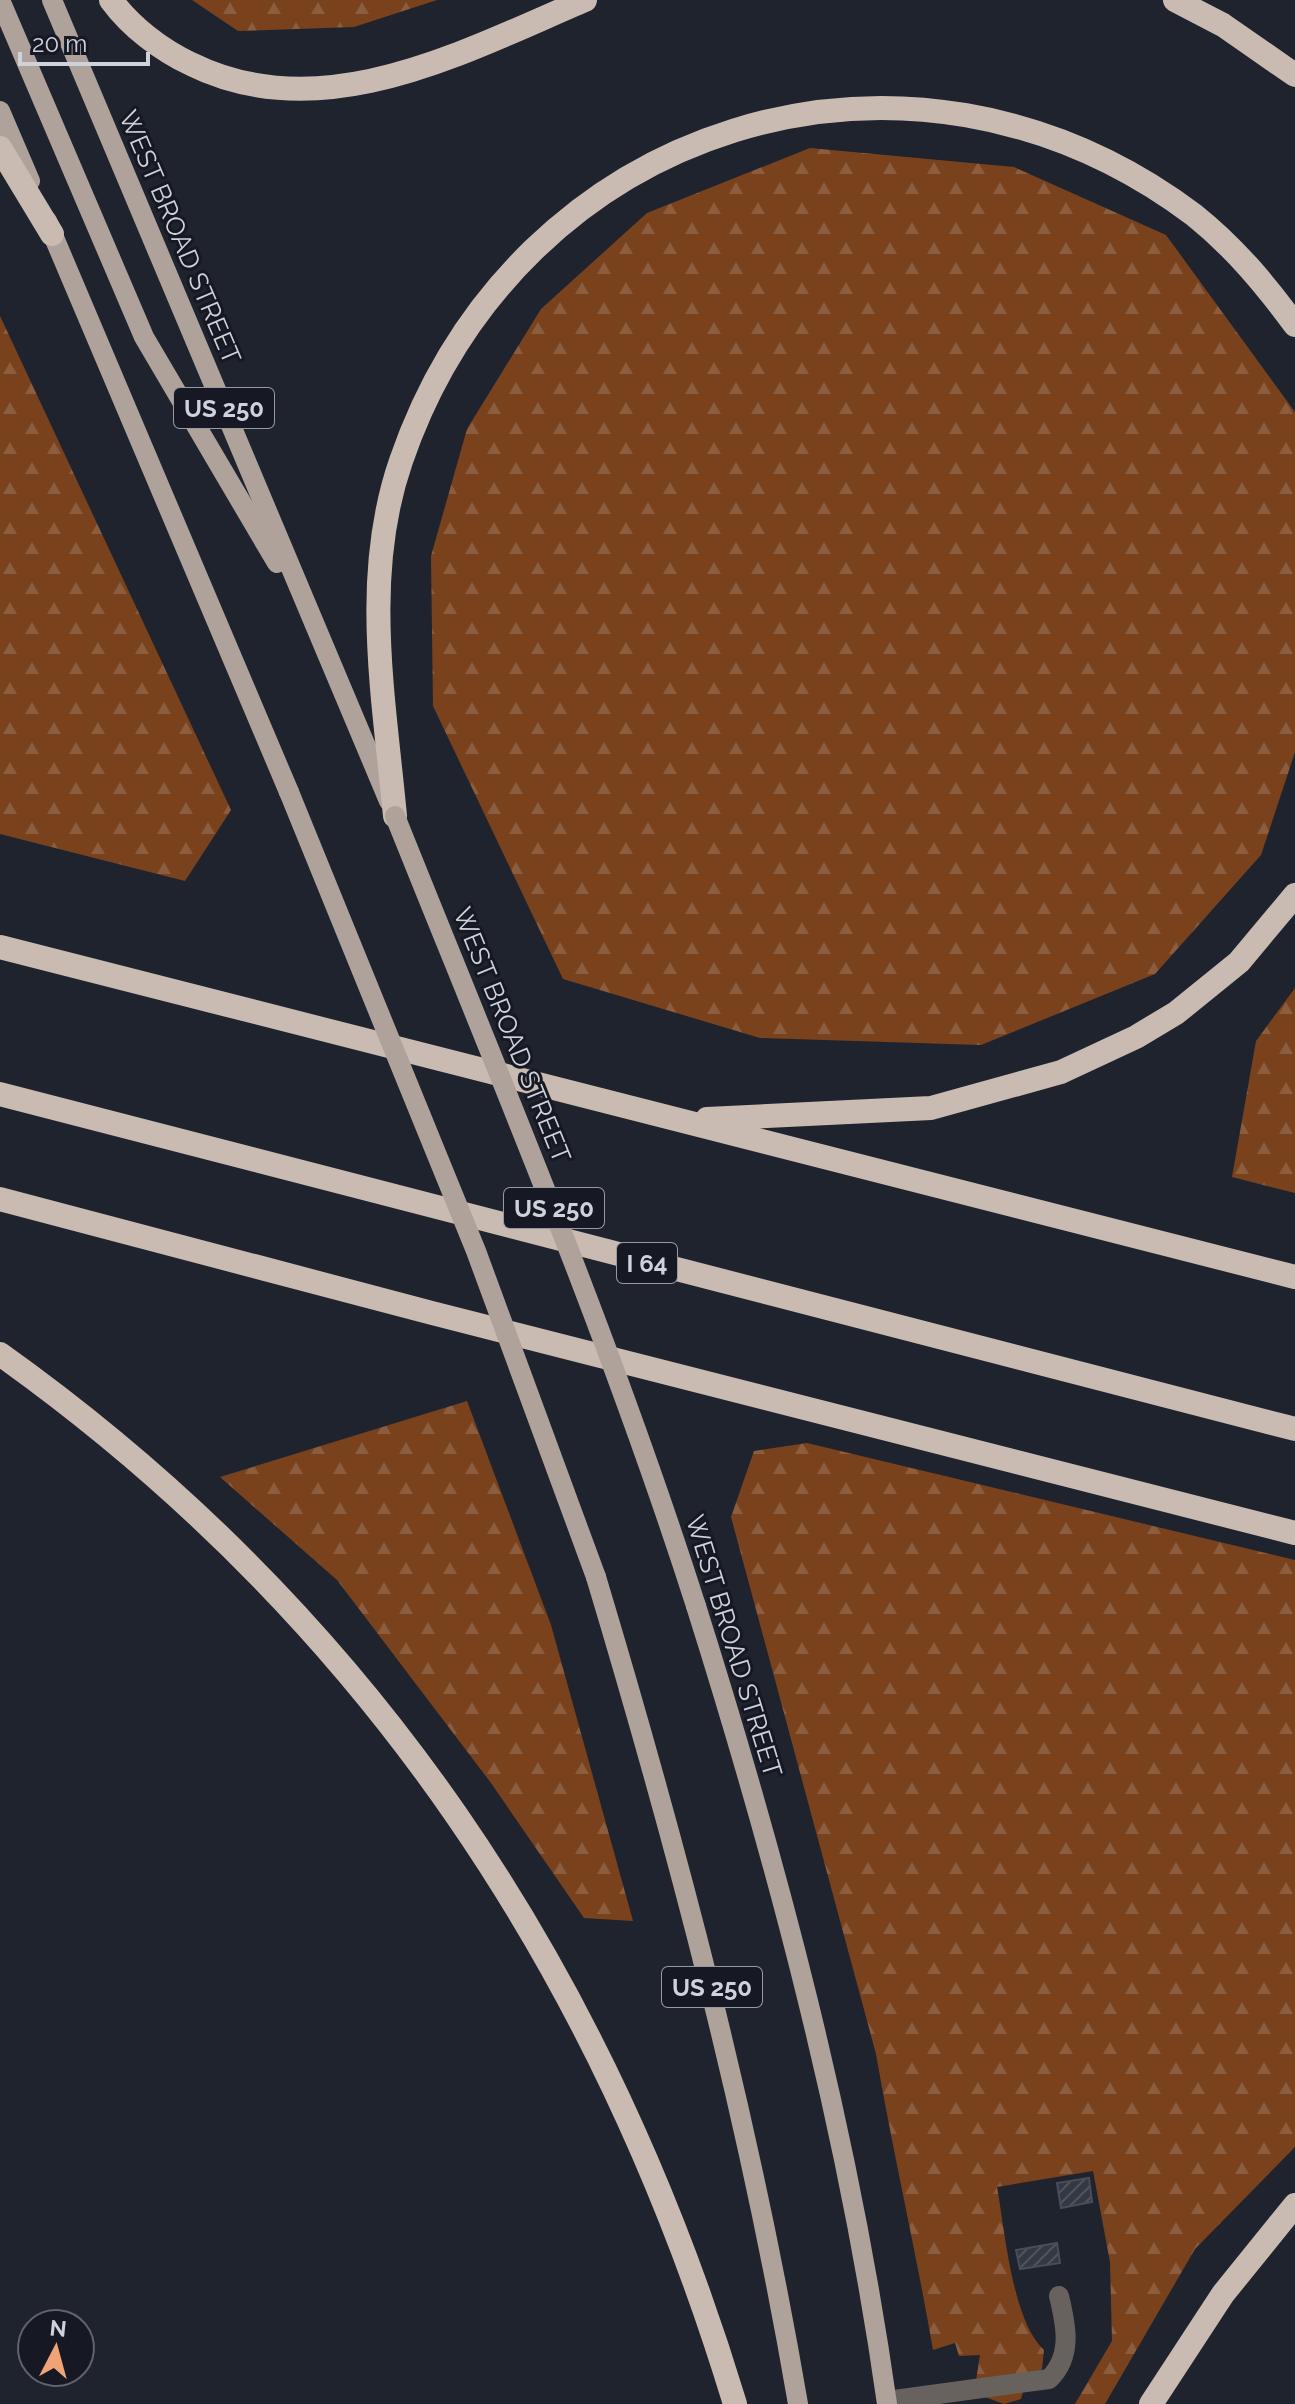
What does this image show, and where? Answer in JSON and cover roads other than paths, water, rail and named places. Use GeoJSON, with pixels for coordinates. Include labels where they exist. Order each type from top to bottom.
{"type":"FeatureCollection","features":[{"type":"Feature","properties":{"kind":"highway"},"geometry":{"type":"LineString","coordinates":[[111,0],[141,31],[174,56],[217,77],[267,88],[318,89],[382,80],[452,57],[585,0]]}},
{"type":"Feature","properties":{"kind":"highway"},"geometry":{"type":"LineString","coordinates":[[1175,0],[1223,25],[1295,75]]}},
{"type":"Feature","properties":{"kind":"highway"},"geometry":{"type":"LineString","coordinates":[[395,816],[376,606],[383,532],[400,463],[430,389],[483,302],[523,255],[581,204],[635,169],[674,148],[737,125],[795,111],[855,105],[920,106],[1006,120],[1086,149],[1153,186],[1227,244],[1257,274],[1295,325]]}},
{"type":"Feature","properties":{"kind":"highway"},"geometry":{"type":"LineString","coordinates":[[0,148],[52,234]]}},
{"type":"Feature","properties":{"kind":"highway"},"geometry":{"type":"LineString","coordinates":[[681,1120],[931,1108],[1061,1072],[1136,1037],[1176,1013],[1239,962],[1295,895]]}},
{"type":"Feature","properties":{"kind":"highway"},"geometry":{"type":"LineString","coordinates":[[0,947],[1295,1277]]}},
{"type":"Feature","properties":{"kind":"highway","name":"I 64"},"geometry":{"type":"LineString","coordinates":[[0,1094],[1295,1429]]}},
{"type":"Feature","properties":{"kind":"highway"},"geometry":{"type":"LineString","coordinates":[[0,1199],[447,1317],[1295,1533]]}},
{"type":"Feature","properties":{"kind":"highway"},"geometry":{"type":"LineString","coordinates":[[0,1354],[72,1405],[251,1566],[335,1654],[453,1808],[557,1975],[614,2086],[671,2219],[735,2404]]}},
{"type":"Feature","properties":{"kind":"highway"},"geometry":{"type":"LineString","coordinates":[[1151,2404],[1223,2294],[1295,2205]]}},
{"type":"Feature","properties":{"kind":"main road"},"geometry":{"type":"LineString","coordinates":[[0,0],[144,337],[316,628]]}},
{"type":"Feature","properties":{"kind":"main road","name":"WEST BROAD STREET"},"geometry":{"type":"LineString","coordinates":[[52,0],[395,816],[569,1244],[626,1396],[742,1751],[785,1912],[851,2207],[887,2403]]}},
{"type":"Feature","properties":{"kind":"main road","name":"US 250"},"geometry":{"type":"LineString","coordinates":[[0,111],[289,792],[476,1251],[596,1577],[665,1806],[705,1956],[773,2259],[798,2404]]}},
{"type":"Feature","properties":{"kind":"lane"},"geometry":{"type":"LineString","coordinates":[[887,2403],[1049,2379],[1058,2370],[1067,2342],[1059,2296]]}}]}
